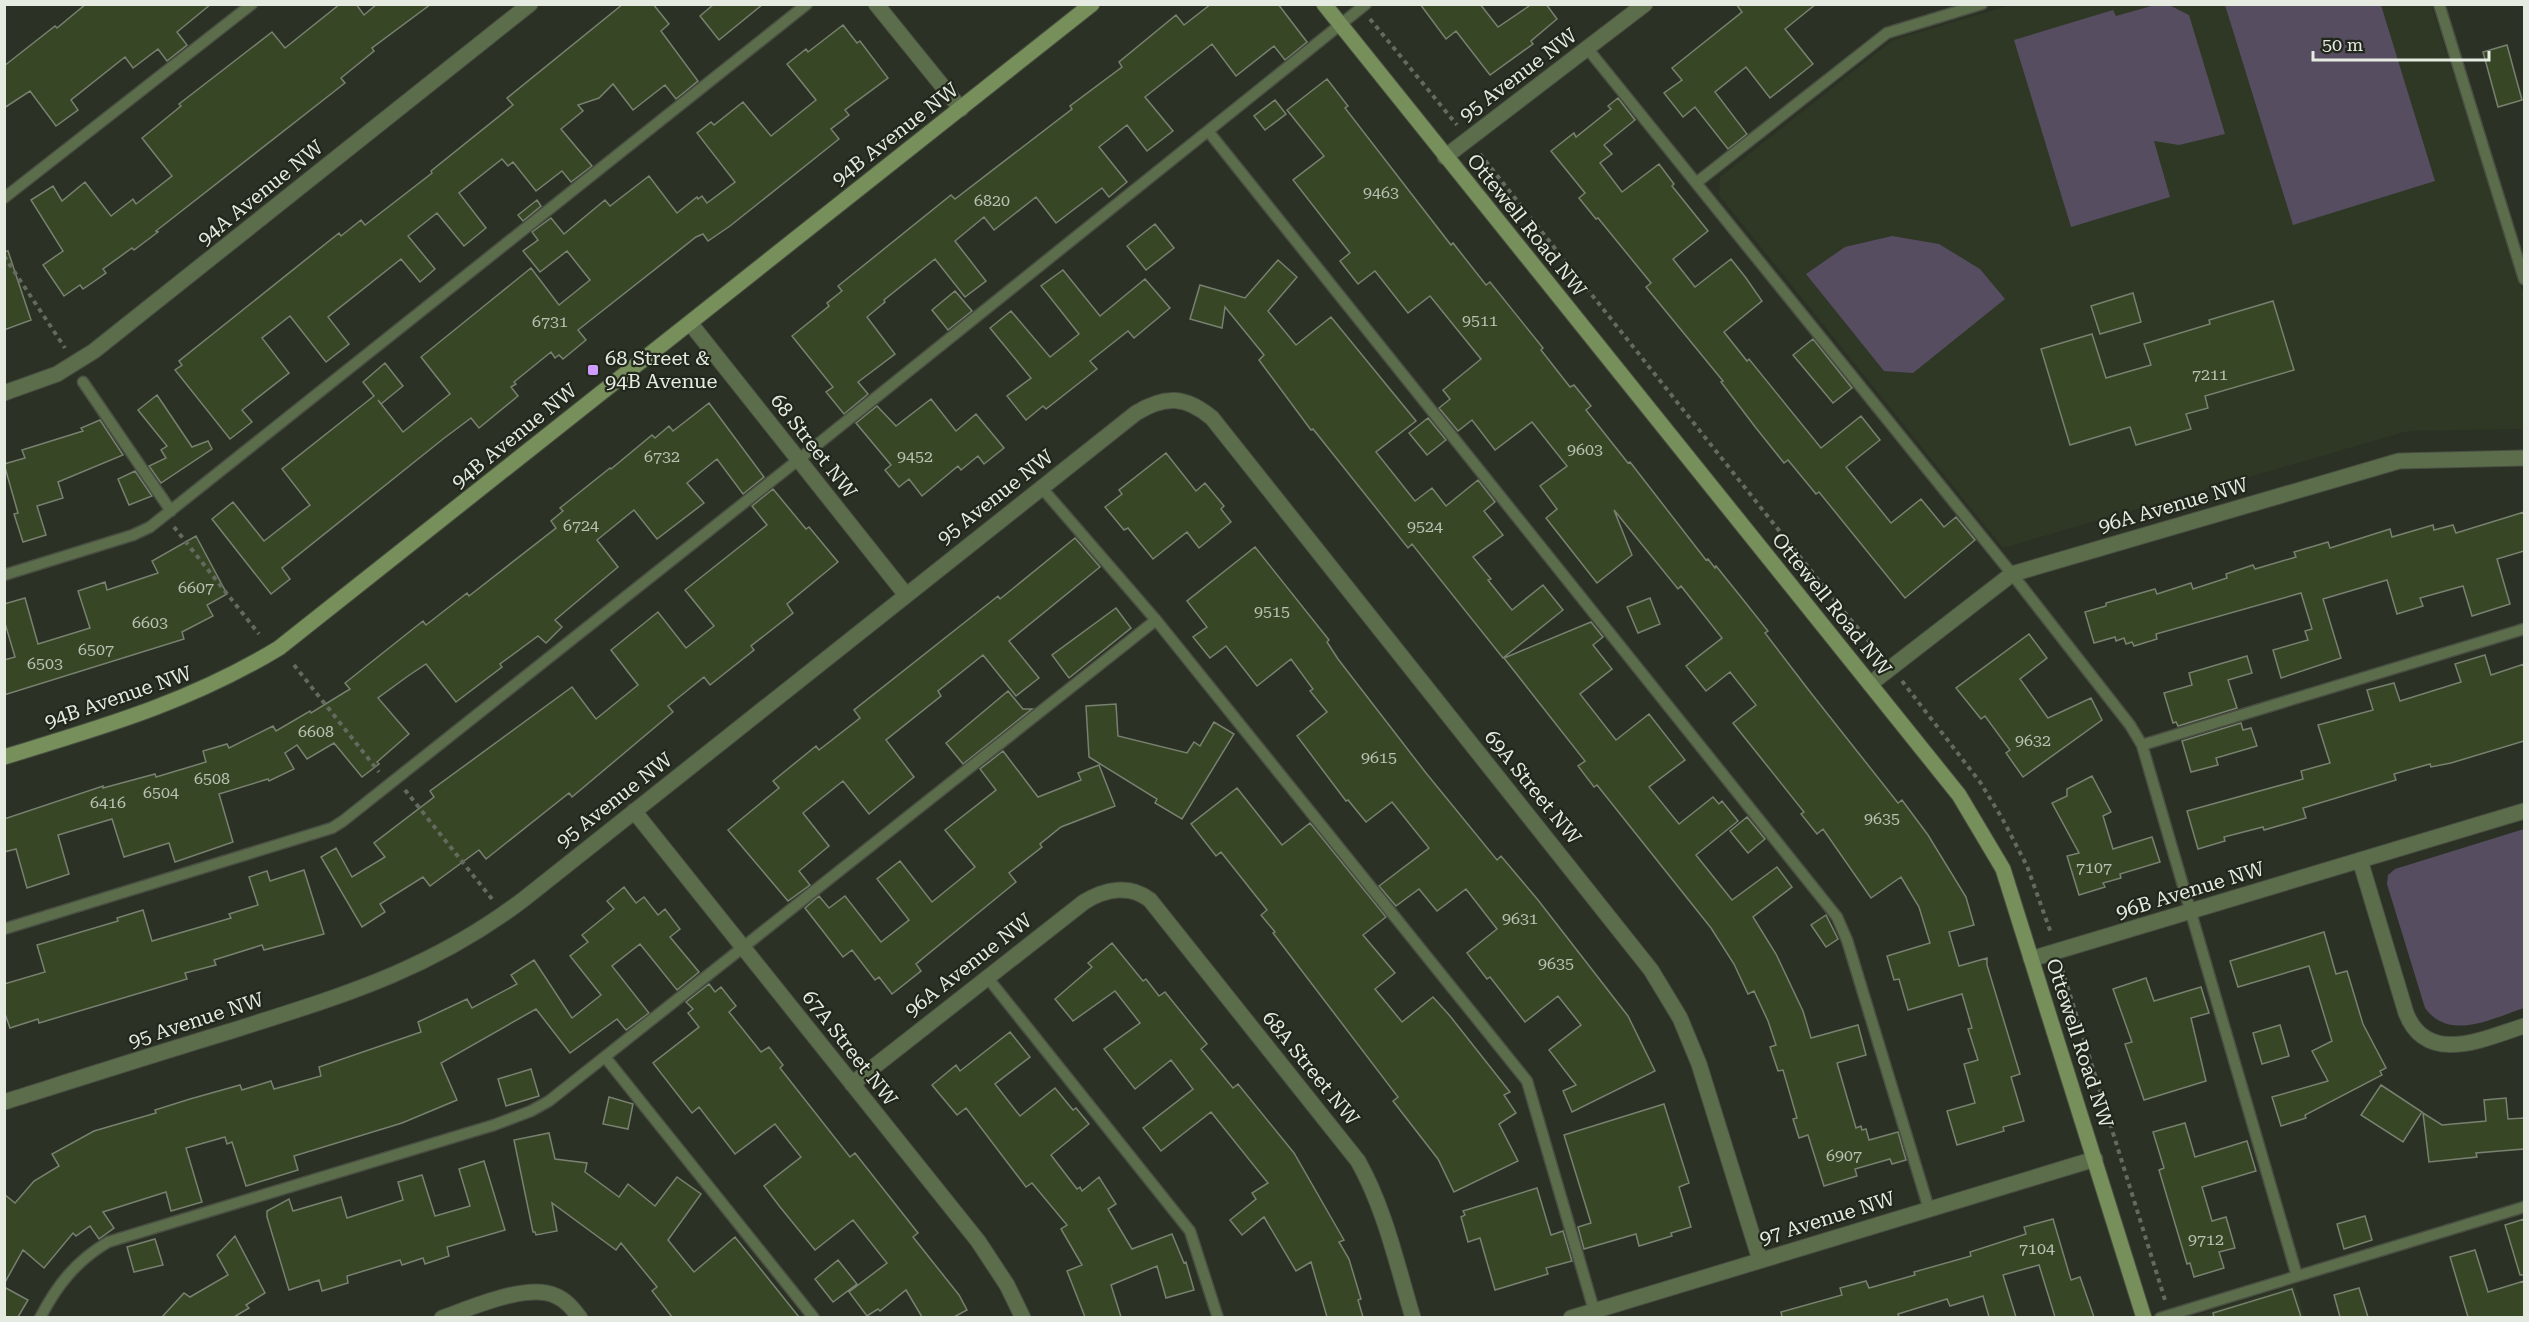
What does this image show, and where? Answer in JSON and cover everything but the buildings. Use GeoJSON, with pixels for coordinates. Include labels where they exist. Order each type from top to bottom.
{"type":"FeatureCollection","features":[{"type":"Feature","properties":{"kind":"street","name":"94A Avenue NW"},"geometry":{"type":"LineString","coordinates":[[4,393],[57,374],[94,351],[530,4]]}},
{"type":"Feature","properties":{"kind":"street"},"geometry":{"type":"LineString","coordinates":[[876,4],[961,109]]}},
{"type":"Feature","properties":{"kind":"street","name":"94B Avenue NW"},"geometry":{"type":"LineString","coordinates":[[4,758],[169,704],[246,668],[279,648],[1092,4]]}},
{"type":"Feature","properties":{"kind":"street","name":"Ottewell Road NW"},"geometry":{"type":"LineString","coordinates":[[1324,4],[1959,795],[2003,869],[2144,1317]]}},
{"type":"Feature","properties":{"kind":"street","name":"95 Avenue NW"},"geometry":{"type":"LineString","coordinates":[[1445,157],[1645,4]]}},
{"type":"Feature","properties":{"kind":"street","name":"68 Street NW"},"geometry":{"type":"LineString","coordinates":[[690,323],[906,595]]}},
{"type":"Feature","properties":{"kind":"street","name":"95 Avenue NW"},"geometry":{"type":"LineString","coordinates":[[4,1102],[340,996],[432,958],[504,914],[1136,413],[1147,407],[1178,400]]}},
{"type":"Feature","properties":{"kind":"street","name":"69A Street NW"},"geometry":{"type":"LineString","coordinates":[[1178,400],[1192,403],[1212,418],[1651,970],[1680,1018],[1694,1048],[1761,1260]]}},
{"type":"Feature","properties":{"kind":"street","name":"96A Avenue NW"},"geometry":{"type":"LineString","coordinates":[[1870,684],[2012,574],[2399,461],[2524,458]]}},
{"type":"Feature","properties":{"kind":"street","name":"67A Street NW"},"geometry":{"type":"LineString","coordinates":[[634,811],[978,1241],[998,1270],[1023,1317]]}},
{"type":"Feature","properties":{"kind":"street","name":"96B Avenue NW"},"geometry":{"type":"LineString","coordinates":[[2031,959],[2524,811]]}},
{"type":"Feature","properties":{"kind":"street"},"geometry":{"type":"LineString","coordinates":[[2360,860],[2411,1026],[2430,1041],[2446,1045],[2460,1045],[2524,1026]]}},
{"type":"Feature","properties":{"kind":"street","name":"96A Avenue NW"},"geometry":{"type":"LineString","coordinates":[[852,1084],[1084,902],[1104,892],[1115,890]]}},
{"type":"Feature","properties":{"kind":"street","name":"68A Street NW"},"geometry":{"type":"LineString","coordinates":[[1115,890],[1141,893],[1150,900],[1358,1161],[1369,1180],[1382,1214],[1413,1317]]}},
{"type":"Feature","properties":{"kind":"street","name":"97 Avenue NW"},"geometry":{"type":"LineString","coordinates":[[1571,1317],[1595,1314],[1761,1260],[2095,1159]]}},
{"type":"Feature","properties":{"kind":"street"},"geometry":{"type":"LineString","coordinates":[[442,1317],[513,1295],[543,1292],[557,1296],[571,1305],[580,1317]]}},
{"type":"Feature","properties":{"kind":"lane"},"geometry":{"type":"LineString","coordinates":[[4,198],[252,4]]}},
{"type":"Feature","properties":{"kind":"lane"},"geometry":{"type":"LineString","coordinates":[[4,575],[142,532],[171,517],[807,4]]}},
{"type":"Feature","properties":{"kind":"lane"},"geometry":{"type":"LineString","coordinates":[[4,929],[332,828],[798,460],[1366,4]]}},
{"type":"Feature","properties":{"kind":"lane"},"geometry":{"type":"LineString","coordinates":[[1696,183],[1887,33],[1982,4]]}},
{"type":"Feature","properties":{"kind":"lane"},"geometry":{"type":"LineString","coordinates":[[2439,4],[2524,279]]}},
{"type":"Feature","properties":{"kind":"lane"},"geometry":{"type":"LineString","coordinates":[[1587,48],[2012,574],[2130,725],[2142,746],[2297,1276]]}},
{"type":"Feature","properties":{"kind":"lane"},"geometry":{"type":"LineString","coordinates":[[1208,131],[1838,917],[1929,1209]]}},
{"type":"Feature","properties":{"kind":"lane"},"geometry":{"type":"LineString","coordinates":[[83,382],[171,517]]}},
{"type":"Feature","properties":{"kind":"lane"},"geometry":{"type":"LineString","coordinates":[[1041,487],[1156,620],[1527,1082],[1595,1314]]}},
{"type":"Feature","properties":{"kind":"lane"},"geometry":{"type":"LineString","coordinates":[[40,1317],[52,1294],[75,1266],[108,1242],[513,1118],[549,1101],[1156,620]]}},
{"type":"Feature","properties":{"kind":"lane"},"geometry":{"type":"LineString","coordinates":[[2142,746],[2524,628]]}},
{"type":"Feature","properties":{"kind":"lane"},"geometry":{"type":"LineString","coordinates":[[987,977],[1190,1231],[1218,1317]]}},
{"type":"Feature","properties":{"kind":"lane"},"geometry":{"type":"LineString","coordinates":[[605,1057],[814,1317]]}},
{"type":"Feature","properties":{"kind":"lane"},"geometry":{"type":"LineString","coordinates":[[2160,1317],[2524,1207]]}},
{"type":"Feature","properties":{"kind":"path"},"geometry":{"type":"LineString","coordinates":[[4,256],[66,349]]}},
{"type":"Feature","properties":{"kind":"path"},"geometry":{"type":"LineString","coordinates":[[171,517],[260,634]]}},
{"type":"Feature","properties":{"kind":"path"},"geometry":{"type":"LineString","coordinates":[[294,665],[385,779]]}},
{"type":"Feature","properties":{"kind":"path"},"geometry":{"type":"LineString","coordinates":[[402,787],[492,900]]}},
{"type":"Feature","properties":{"kind":"shaded area"},"geometry":{"type":"Polygon","coordinates":[[[2011,5],[2431,5],[2524,296],[2524,429],[2408,431],[2003,548],[1719,195],[1720,177],[1893,40],[2011,5]]]}},
{"type":"Feature","properties":{"kind":"shaded area"},"geometry":{"type":"Polygon","coordinates":[[[2155,5],[2169,5],[2189,15],[2225,134],[2179,145],[2154,141],[2170,197],[2071,227],[2014,40],[2113,10],[2116,16],[2155,5]]]}},
{"type":"Feature","properties":{"kind":"shaded area"},"geometry":{"type":"Polygon","coordinates":[[[2225,5],[2381,5],[2435,181],[2293,225],[2225,5]]]}},
{"type":"Feature","properties":{"kind":"shaded area"},"geometry":{"type":"Polygon","coordinates":[[[1892,236],[1939,244],[1980,269],[2005,299],[1913,373],[1884,371],[1806,274],[1845,247],[1892,236]]]}},
{"type":"Feature","properties":{"kind":"shaded area"},"geometry":{"type":"Polygon","coordinates":[[[2524,829],[2524,1008],[2472,1024],[2459,1026],[2447,1024],[2435,1018],[2425,1008],[2387,884],[2388,875],[2395,869],[2524,829]]]}},
{"type":"Feature","properties":{"kind":"shaded area"},"geometry":{"type":"Polygon","coordinates":[[[2295,1285],[2305,1317],[2188,1318],[2295,1285]]]}},
{"type":"Feature","properties":{"kind":"place","name":"68 Street & 94B Avenue"},"geometry":{"type":"Point","coordinates":[593,370]}}]}
